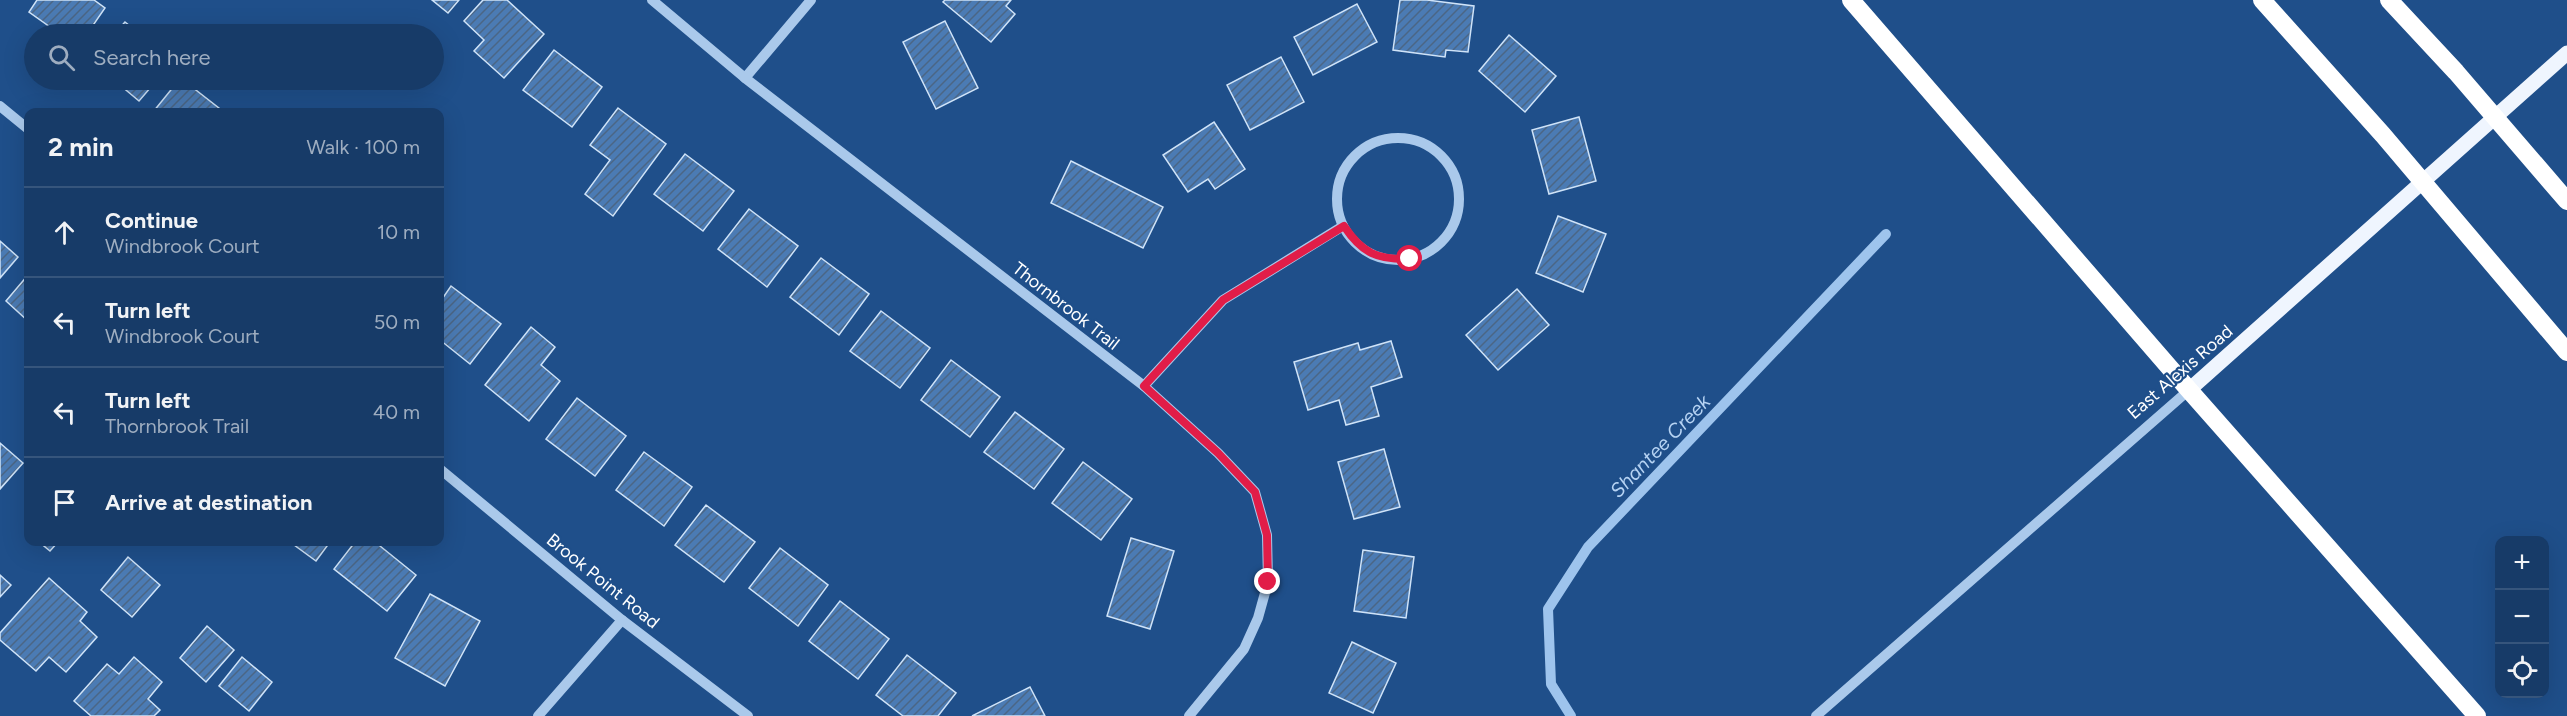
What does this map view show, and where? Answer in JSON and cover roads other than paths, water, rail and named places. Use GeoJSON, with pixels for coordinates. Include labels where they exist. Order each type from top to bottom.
{"type":"FeatureCollection","features":[{"type":"Feature","properties":{"kind":"highway"},"geometry":{"type":"LineString","coordinates":[[1851,0],[2189,390],[2477,716]]}},
{"type":"Feature","properties":{"kind":"highway"},"geometry":{"type":"LineString","coordinates":[[2262,0],[2383,135],[2567,352]]}},
{"type":"Feature","properties":{"kind":"highway"},"geometry":{"type":"LineString","coordinates":[[2390,0],[2456,72],[2567,201]]}},
{"type":"Feature","properties":{"kind":"main road","name":"East Alexis Road"},"geometry":{"type":"LineString","coordinates":[[2189,390],[2567,53]]}},
{"type":"Feature","properties":{"kind":"street","name":"Thornbrook Trail"},"geometry":{"type":"LineString","coordinates":[[652,0],[745,78],[1144,386],[1218,453],[1255,492],[1267,535],[1268,582],[1258,618],[1244,649],[1189,716]]}},
{"type":"Feature","properties":{"kind":"street"},"geometry":{"type":"LineString","coordinates":[[745,78],[811,0]]}},
{"type":"Feature","properties":{"kind":"street"},"geometry":{"type":"LineString","coordinates":[[0,105],[24,126]]}},
{"type":"Feature","properties":{"kind":"street"},"geometry":{"type":"LineString","coordinates":[[1397,138],[1417,141],[1435,150],[1449,165],[1458,183],[1459,203],[1455,223],[1444,240],[1429,252],[1410,259],[1390,260],[1371,254],[1355,242],[1344,226],[1338,207],[1339,187],[1347,168],[1360,152],[1377,142],[1397,138]]}},
{"type":"Feature","properties":{"kind":"street"},"geometry":{"type":"LineString","coordinates":[[1144,386],[1223,300],[1344,226]]}},
{"type":"Feature","properties":{"kind":"street","name":"East Alexis Road"},"geometry":{"type":"LineString","coordinates":[[1816,716],[2189,390]]}},
{"type":"Feature","properties":{"kind":"street","name":"Brook Point Road"},"geometry":{"type":"LineString","coordinates":[[444,472],[622,620],[747,716]]}},
{"type":"Feature","properties":{"kind":"street"},"geometry":{"type":"LineString","coordinates":[[538,716],[622,620]]}},
{"type":"Feature","properties":{"kind":"waterway","name":"Shantee Creek"},"geometry":{"type":"LineString","coordinates":[[1571,716],[1551,684],[1548,609],[1588,547],[1886,234]]}}]}
